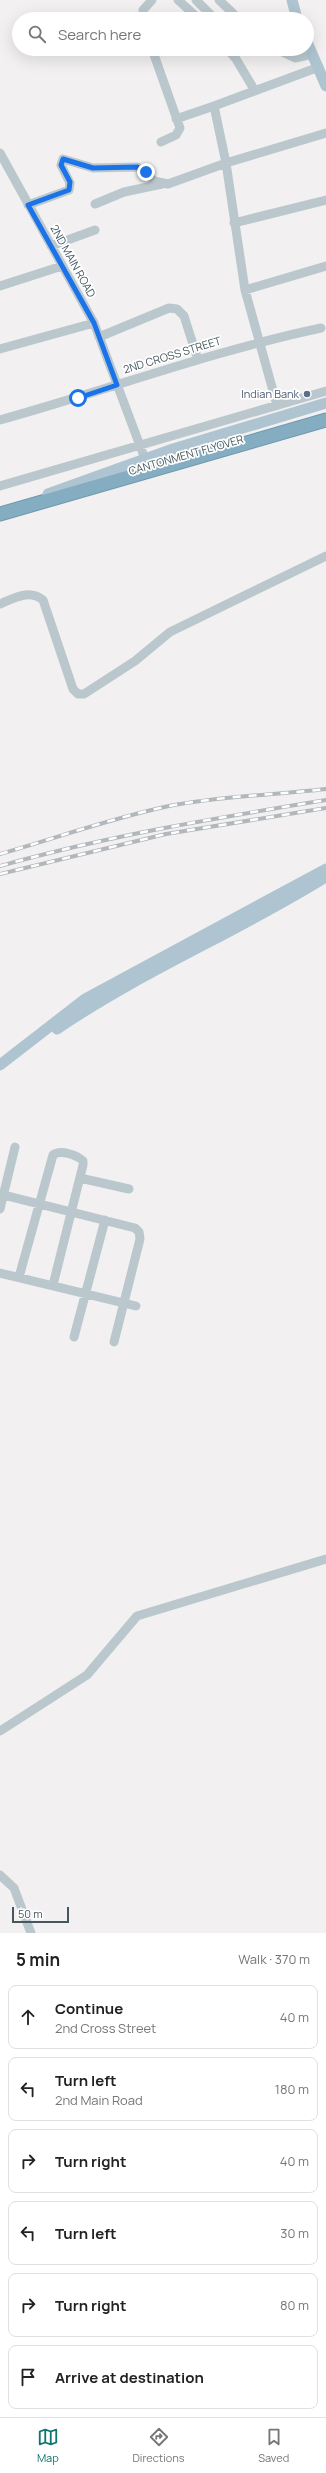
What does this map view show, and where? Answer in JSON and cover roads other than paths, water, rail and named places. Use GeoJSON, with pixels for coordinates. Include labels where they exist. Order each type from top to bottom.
{"type":"FeatureCollection","features":[{"type":"Feature","properties":{"kind":"highway","name":"CANTONMENT FLYOVER"},"geometry":{"type":"LineString","coordinates":[[73,491],[326,415]]}},
{"type":"Feature","properties":{"kind":"highway","name":"CANTONMENT FLYOVER"},"geometry":{"type":"LineString","coordinates":[[46,498],[326,420]]}},
{"type":"Feature","properties":{"kind":"highway"},"geometry":{"type":"LineString","coordinates":[[0,506],[46,498]]}},
{"type":"Feature","properties":{"kind":"highway"},"geometry":{"type":"LineString","coordinates":[[0,514],[46,498]]}},
{"type":"Feature","properties":{"kind":"main road"},"geometry":{"type":"LineString","coordinates":[[292,0],[295,12]]}},
{"type":"Feature","properties":{"kind":"main road"},"geometry":{"type":"LineString","coordinates":[[314,56],[322,70],[326,86]]}},
{"type":"Feature","properties":{"kind":"main road"},"geometry":{"type":"LineString","coordinates":[[46,498],[145,459],[326,403]]}},
{"type":"Feature","properties":{"kind":"main road"},"geometry":{"type":"LineString","coordinates":[[46,498],[63,500],[94,493],[326,425]]}},
{"type":"Feature","properties":{"kind":"main road"},"geometry":{"type":"LineString","coordinates":[[0,1065],[84,999],[326,869]]}},
{"type":"Feature","properties":{"kind":"main road"},"geometry":{"type":"LineString","coordinates":[[0,1070],[98,1001],[272,910],[326,877]]}},
{"type":"Feature","properties":{"kind":"street"},"geometry":{"type":"LineString","coordinates":[[142,12],[142,10],[152,0]]}},
{"type":"Feature","properties":{"kind":"street"},"geometry":{"type":"LineString","coordinates":[[178,0],[191,12]]}},
{"type":"Feature","properties":{"kind":"street"},"geometry":{"type":"LineString","coordinates":[[196,0],[208,12]]}},
{"type":"Feature","properties":{"kind":"street"},"geometry":{"type":"LineString","coordinates":[[220,0],[232,12]]}},
{"type":"Feature","properties":{"kind":"street"},"geometry":{"type":"LineString","coordinates":[[154,56],[179,132],[161,142]]}},
{"type":"Feature","properties":{"kind":"street"},"geometry":{"type":"LineString","coordinates":[[233,56],[256,91]]}},
{"type":"Feature","properties":{"kind":"street"},"geometry":{"type":"LineString","coordinates":[[291,56],[295,58],[304,56]]}},
{"type":"Feature","properties":{"kind":"street"},"geometry":{"type":"LineString","coordinates":[[176,119],[322,70]]}},
{"type":"Feature","properties":{"kind":"street"},"geometry":{"type":"LineString","coordinates":[[214,106],[226,163],[245,290],[277,405]]}},
{"type":"Feature","properties":{"kind":"street"},"geometry":{"type":"LineString","coordinates":[[95,204],[124,192],[168,184],[226,163],[326,133]]}},
{"type":"Feature","properties":{"kind":"street","name":"2ND MAIN ROAD"},"geometry":{"type":"LineString","coordinates":[[0,152],[94,323],[145,459]]}},
{"type":"Feature","properties":{"kind":"street"},"geometry":{"type":"LineString","coordinates":[[28,205],[69,190],[70,182],[61,165],[63,159],[93,168],[137,167],[146,172],[154,181],[162,184]]}},
{"type":"Feature","properties":{"kind":"street"},"geometry":{"type":"LineString","coordinates":[[234,223],[326,200]]}},
{"type":"Feature","properties":{"kind":"street"},"geometry":{"type":"LineString","coordinates":[[51,246],[95,230]]}},
{"type":"Feature","properties":{"kind":"street"},"geometry":{"type":"LineString","coordinates":[[0,286],[62,266]]}},
{"type":"Feature","properties":{"kind":"street"},"geometry":{"type":"LineString","coordinates":[[245,290],[326,266]]}},
{"type":"Feature","properties":{"kind":"street"},"geometry":{"type":"LineString","coordinates":[[99,337],[169,308],[178,309],[184,316],[198,360]]}},
{"type":"Feature","properties":{"kind":"street"},"geometry":{"type":"LineString","coordinates":[[0,349],[94,323]]}},
{"type":"Feature","properties":{"kind":"street","name":"2ND CROSS STREET"},"geometry":{"type":"LineString","coordinates":[[0,420],[259,341],[321,328]]}},
{"type":"Feature","properties":{"kind":"street"},"geometry":{"type":"LineString","coordinates":[[0,486],[326,391]]}},
{"type":"Feature","properties":{"kind":"street"},"geometry":{"type":"LineString","coordinates":[[0,604],[30,593],[36,594],[43,600],[73,689],[78,694],[84,694],[135,661],[170,632],[326,556]]}},
{"type":"Feature","properties":{"kind":"street"},"geometry":{"type":"LineString","coordinates":[[0,1209],[2,1194],[15,1147]]}},
{"type":"Feature","properties":{"kind":"street"},"geometry":{"type":"LineString","coordinates":[[19,1277],[53,1155],[57,1152],[80,1158],[83,1161],[53,1285]]}},
{"type":"Feature","properties":{"kind":"street"},"geometry":{"type":"LineString","coordinates":[[80,1178],[129,1189]]}},
{"type":"Feature","properties":{"kind":"street"},"geometry":{"type":"LineString","coordinates":[[2,1194],[70,1210],[135,1228],[139,1232],[140,1239],[114,1342]]}},
{"type":"Feature","properties":{"kind":"street"},"geometry":{"type":"LineString","coordinates":[[74,1337],[105,1220]]}},
{"type":"Feature","properties":{"kind":"street"},"geometry":{"type":"LineString","coordinates":[[0,1273],[136,1306]]}},
{"type":"Feature","properties":{"kind":"street"},"geometry":{"type":"LineString","coordinates":[[0,1731],[87,1675],[137,1616],[326,1559]]}},
{"type":"Feature","properties":{"kind":"street"},"geometry":{"type":"LineString","coordinates":[[0,1875],[14,1888],[31,1933]]}},
{"type":"Feature","properties":{"kind":"railway"},"geometry":{"type":"LineString","coordinates":[[0,854],[105,822],[169,806],[228,798],[326,789]]}},
{"type":"Feature","properties":{"kind":"railway"},"geometry":{"type":"LineString","coordinates":[[0,866],[40,855],[121,837],[326,800]]}},
{"type":"Feature","properties":{"kind":"railway"},"geometry":{"type":"LineString","coordinates":[[0,874],[166,834],[326,808]]}},
{"type":"Feature","properties":{"kind":"place","name":"Indian Bank"},"geometry":{"type":"Point","coordinates":[307,394]}}]}
